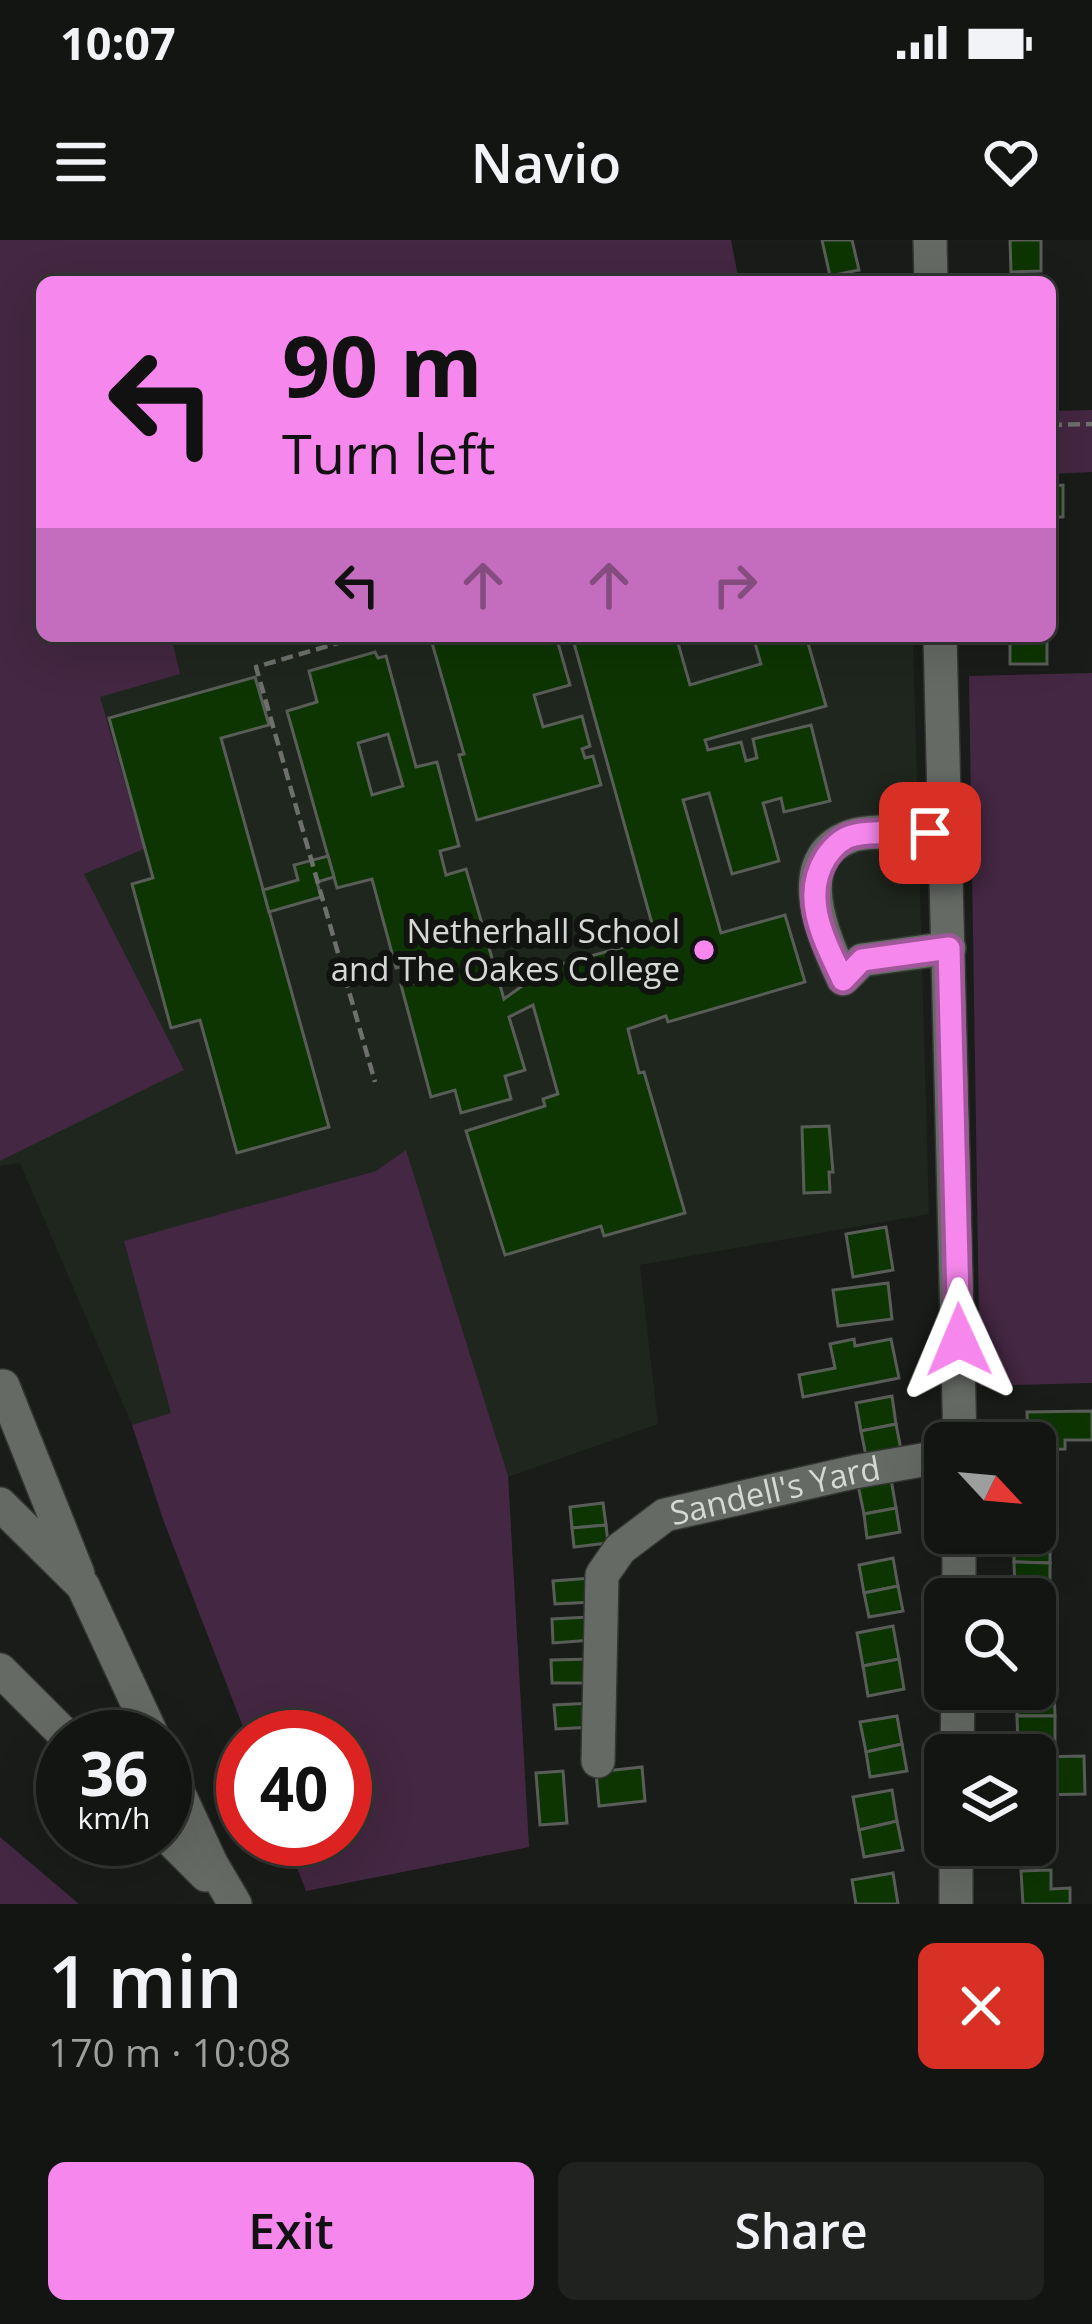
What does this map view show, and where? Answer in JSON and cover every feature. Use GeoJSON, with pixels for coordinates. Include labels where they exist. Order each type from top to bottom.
{"type":"FeatureCollection","features":[{"type":"Feature","properties":{"kind":"street"},"geometry":{"type":"LineString","coordinates":[[930,240],[931,276]]}},
{"type":"Feature","properties":{"kind":"street"},"geometry":{"type":"LineString","coordinates":[[940,642],[960,1422]]}},
{"type":"Feature","properties":{"kind":"street"},"geometry":{"type":"LineString","coordinates":[[946,833],[853,835],[836,844],[818,875],[815,907],[843,980],[862,960],[949,948]]}},
{"type":"Feature","properties":{"kind":"street"},"geometry":{"type":"LineString","coordinates":[[3,1386],[83,1586],[140,1710]]}},
{"type":"Feature","properties":{"kind":"street","name":"Sandell's Yard"},"geometry":{"type":"LineString","coordinates":[[598,1761],[602,1575],[620,1549],[665,1515],[924,1460]]}},
{"type":"Feature","properties":{"kind":"street"},"geometry":{"type":"LineString","coordinates":[[0,1504],[83,1586]]}},
{"type":"Feature","properties":{"kind":"street"},"geometry":{"type":"LineString","coordinates":[[0,1670],[40,1710]]}},
{"type":"Feature","properties":{"kind":"street"},"geometry":{"type":"LineString","coordinates":[[192,1822],[234,1903]]}},
{"type":"Feature","properties":{"kind":"street"},"geometry":{"type":"LineString","coordinates":[[192,1861],[234,1903]]}},
{"type":"Feature","properties":{"kind":"street"},"geometry":{"type":"LineString","coordinates":[[956,1866],[956,1904]]}},
{"type":"Feature","properties":{"kind":"path"},"geometry":{"type":"LineString","coordinates":[[1056,425],[1092,424]]}},
{"type":"Feature","properties":{"kind":"path"},"geometry":{"type":"LineString","coordinates":[[341,642],[256,667],[375,1082]]}},
{"type":"Feature","properties":{"kind":"shaded area"},"geometry":{"type":"Polygon","coordinates":[[[0,240],[731,240],[738,276],[36,276],[36,642],[913,642],[929,1214],[640,1265],[658,1424],[508,1477],[529,1847],[306,1891],[296,1866],[372,1866],[372,1710],[237,1710],[132,1425],[20,1163],[0,1166],[0,240]]]}},
{"type":"Feature","properties":{"kind":"shaded area"},"geometry":{"type":"Polygon","coordinates":[[[0,240],[731,240],[738,276],[36,276],[36,642],[172,642],[180,674],[100,697],[144,849],[84,874],[184,1070],[0,1161],[0,240]]]}},
{"type":"Feature","properties":{"kind":"shaded area"},"geometry":{"type":"Polygon","coordinates":[[[1092,410],[1092,472],[1056,474],[1056,411],[1092,410]]]}},
{"type":"Feature","properties":{"kind":"shaded area"},"geometry":{"type":"Polygon","coordinates":[[[1092,673],[1092,1383],[980,1386],[969,676],[1092,673]]]}},
{"type":"Feature","properties":{"kind":"shaded area"},"geometry":{"type":"Polygon","coordinates":[[[406,1150],[508,1476],[529,1847],[306,1891],[296,1866],[372,1866],[372,1710],[237,1710],[132,1425],[171,1413],[124,1241],[376,1171],[406,1150]]]}},
{"type":"Feature","properties":{"kind":"shaded area"},"geometry":{"type":"Polygon","coordinates":[[[0,1837],[79,1904],[0,1904],[0,1837]]]}},
{"type":"Feature","properties":{"kind":"building"},"geometry":{"type":"Polygon","coordinates":[[[822,240],[852,240],[859,270],[830,276],[822,240]]]}},
{"type":"Feature","properties":{"kind":"building"},"geometry":{"type":"Polygon","coordinates":[[[1010,240],[1041,240],[1041,271],[1011,272],[1010,240]]]}},
{"type":"Feature","properties":{"kind":"building"},"geometry":{"type":"Polygon","coordinates":[[[1063,485],[1063,517],[1056,517],[1056,486],[1063,485]]]}},
{"type":"Feature","properties":{"kind":"building","name":"Netherhall School and The Oakes College"},"geometry":{"type":"Polygon","coordinates":[[[432,642],[558,642],[570,685],[534,695],[543,727],[582,716],[590,746],[582,749],[585,758],[593,756],[601,785],[477,820],[459,755],[464,754],[432,642]]]}},
{"type":"Feature","properties":{"kind":"building","name":"Netherhall School and The Oakes College"},"geometry":{"type":"Polygon","coordinates":[[[574,642],[678,642],[690,685],[761,664],[755,642],[808,642],[826,706],[705,740],[708,750],[741,742],[746,761],[757,758],[753,739],[811,725],[830,801],[784,812],[781,798],[763,803],[779,861],[732,874],[709,793],[683,800],[721,933],[785,915],[805,982],[628,1029],[685,1213],[604,1236],[601,1226],[505,1255],[466,1131],[545,1106],[543,1099],[558,1094],[533,1005],[509,1017],[525,1070],[505,1076],[511,1099],[461,1113],[455,1090],[431,1097],[401,985],[429,981],[424,962],[396,968],[372,879],[337,888],[287,711],[317,702],[309,671],[375,652],[378,658],[386,656],[416,767],[437,762],[459,846],[440,851],[446,875],[466,869],[504,999],[525,984],[522,975],[656,938],[574,642]],[[388,734],[358,743],[372,795],[403,786],[388,734]]]}},
{"type":"Feature","properties":{"kind":"building"},"geometry":{"type":"Polygon","coordinates":[[[1010,642],[1047,642],[1047,664],[1010,664],[1010,642]]]}},
{"type":"Feature","properties":{"kind":"building"},"geometry":{"type":"Polygon","coordinates":[[[255,677],[269,725],[221,738],[329,1127],[237,1153],[200,1020],[171,1028],[132,884],[153,878],[109,718],[255,677]]]}},
{"type":"Feature","properties":{"kind":"building"},"geometry":{"type":"Polygon","coordinates":[[[328,856],[334,877],[317,882],[321,897],[269,912],[263,890],[298,880],[294,865],[328,856]]]}},
{"type":"Feature","properties":{"kind":"building"},"geometry":{"type":"Polygon","coordinates":[[[829,1126],[830,1192],[804,1193],[802,1127],[829,1126]]]}},
{"type":"Feature","properties":{"kind":"building"},"geometry":{"type":"Polygon","coordinates":[[[886,1227],[893,1270],[853,1277],[846,1234],[886,1227]]]}},
{"type":"Feature","properties":{"kind":"building"},"geometry":{"type":"Polygon","coordinates":[[[888,1283],[892,1319],[838,1326],[833,1290],[888,1283]]]}},
{"type":"Feature","properties":{"kind":"building"},"geometry":{"type":"Polygon","coordinates":[[[854,1339],[855,1346],[891,1339],[899,1378],[803,1397],[799,1375],[835,1368],[830,1344],[854,1339]]]}},
{"type":"Feature","properties":{"kind":"building"},"geometry":{"type":"Polygon","coordinates":[[[892,1396],[896,1424],[861,1431],[856,1403],[892,1396]]]}},
{"type":"Feature","properties":{"kind":"building"},"geometry":{"type":"Polygon","coordinates":[[[1092,1411],[1092,1440],[1065,1440],[1065,1449],[1056,1449],[1056,1422],[1027,1422],[1027,1412],[1092,1411]]]}},
{"type":"Feature","properties":{"kind":"building"},"geometry":{"type":"Polygon","coordinates":[[[896,1424],[902,1455],[867,1461],[861,1431],[896,1424]]]}},
{"type":"Feature","properties":{"kind":"building"},"geometry":{"type":"Polygon","coordinates":[[[891,1479],[896,1508],[864,1514],[858,1485],[891,1479]]]}},
{"type":"Feature","properties":{"kind":"building"},"geometry":{"type":"Polygon","coordinates":[[[603,1503],[606,1525],[572,1528],[570,1507],[603,1503]]]}},
{"type":"Feature","properties":{"kind":"building"},"geometry":{"type":"Polygon","coordinates":[[[896,1508],[900,1532],[867,1538],[864,1514],[896,1508]]]}},
{"type":"Feature","properties":{"kind":"building"},"geometry":{"type":"Polygon","coordinates":[[[606,1525],[608,1543],[574,1547],[572,1528],[606,1525]]]}},
{"type":"Feature","properties":{"kind":"building"},"geometry":{"type":"Polygon","coordinates":[[[1014,1554],[1050,1554],[1050,1563],[1014,1562],[1014,1554]]]}},
{"type":"Feature","properties":{"kind":"building"},"geometry":{"type":"Polygon","coordinates":[[[893,1558],[898,1586],[864,1593],[859,1565],[893,1558]]]}},
{"type":"Feature","properties":{"kind":"building"},"geometry":{"type":"Polygon","coordinates":[[[1014,1562],[1050,1563],[1050,1578],[1015,1578],[1014,1562]]]}},
{"type":"Feature","properties":{"kind":"building"},"geometry":{"type":"Polygon","coordinates":[[[591,1578],[593,1602],[555,1604],[553,1581],[591,1578]]]}},
{"type":"Feature","properties":{"kind":"building"},"geometry":{"type":"Polygon","coordinates":[[[898,1586],[903,1611],[869,1617],[864,1593],[898,1586]]]}},
{"type":"Feature","properties":{"kind":"building"},"geometry":{"type":"Polygon","coordinates":[[[590,1617],[592,1640],[553,1643],[552,1619],[590,1617]]]}},
{"type":"Feature","properties":{"kind":"building"},"geometry":{"type":"Polygon","coordinates":[[[893,1626],[899,1659],[863,1666],[857,1633],[893,1626]]]}},
{"type":"Feature","properties":{"kind":"building"},"geometry":{"type":"Polygon","coordinates":[[[592,1659],[593,1683],[552,1683],[551,1660],[592,1659]]]}},
{"type":"Feature","properties":{"kind":"building"},"geometry":{"type":"Polygon","coordinates":[[[899,1659],[904,1689],[868,1696],[863,1666],[899,1659]]]}},
{"type":"Feature","properties":{"kind":"building"},"geometry":{"type":"Polygon","coordinates":[[[593,1703],[594,1727],[556,1729],[554,1705],[593,1703]]]}},
{"type":"Feature","properties":{"kind":"building"},"geometry":{"type":"Polygon","coordinates":[[[1017,1710],[1055,1710],[1055,1716],[1017,1716],[1017,1710]]]}},
{"type":"Feature","properties":{"kind":"building"},"geometry":{"type":"Polygon","coordinates":[[[897,1716],[902,1744],[866,1752],[860,1722],[897,1716]]]}},
{"type":"Feature","properties":{"kind":"building"},"geometry":{"type":"Polygon","coordinates":[[[1017,1716],[1055,1716],[1055,1734],[1018,1734],[1017,1716]]]}},
{"type":"Feature","properties":{"kind":"building"},"geometry":{"type":"Polygon","coordinates":[[[902,1744],[907,1771],[870,1777],[866,1752],[902,1744]]]}},
{"type":"Feature","properties":{"kind":"building"},"geometry":{"type":"Polygon","coordinates":[[[1084,1756],[1085,1794],[1056,1795],[1056,1757],[1084,1756]]]}},
{"type":"Feature","properties":{"kind":"building"},"geometry":{"type":"Polygon","coordinates":[[[642,1767],[645,1801],[599,1806],[596,1772],[642,1767]]]}},
{"type":"Feature","properties":{"kind":"building"},"geometry":{"type":"Polygon","coordinates":[[[563,1771],[567,1823],[540,1825],[536,1773],[563,1771]]]}},
{"type":"Feature","properties":{"kind":"building"},"geometry":{"type":"Polygon","coordinates":[[[892,1790],[897,1821],[859,1830],[853,1797],[892,1790]]]}},
{"type":"Feature","properties":{"kind":"building"},"geometry":{"type":"Polygon","coordinates":[[[897,1821],[903,1850],[864,1857],[859,1830],[897,1821]]]}},
{"type":"Feature","properties":{"kind":"building"},"geometry":{"type":"Polygon","coordinates":[[[1051,1870],[1051,1889],[1070,1888],[1070,1904],[1023,1904],[1021,1871],[1051,1870]]]}},
{"type":"Feature","properties":{"kind":"building"},"geometry":{"type":"Polygon","coordinates":[[[893,1873],[898,1904],[856,1904],[852,1880],[893,1873]]]}},
{"type":"Feature","properties":{"kind":"place","name":"Netherhall School and The Oakes College"},"geometry":{"type":"Point","coordinates":[704,950]}},
{"type":"Feature","properties":{"kind":"route"},"geometry":{"type":"LineString","coordinates":[[930,833],[853,835],[836,844],[818,875],[815,907],[843,980],[862,960],[949,948],[959,1340]]}}]}
